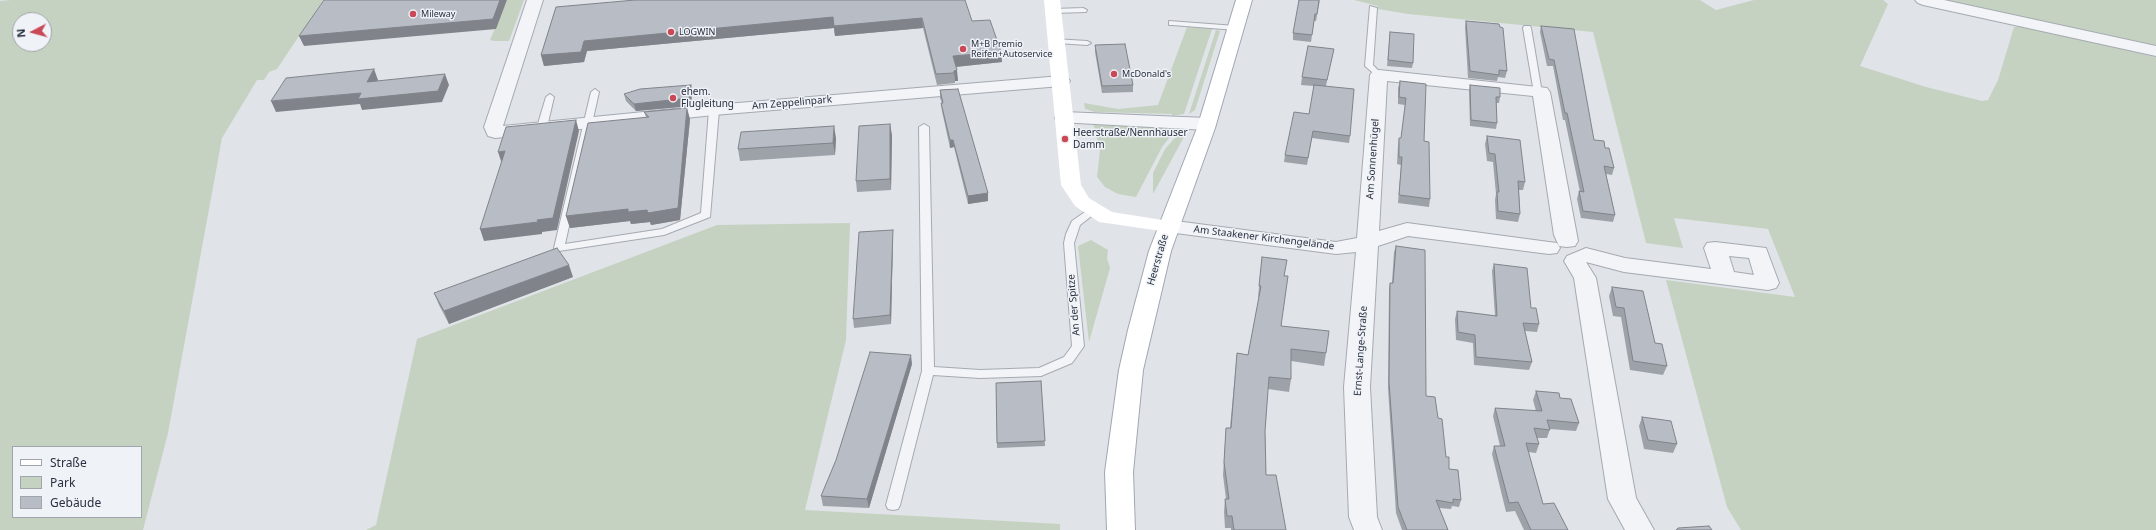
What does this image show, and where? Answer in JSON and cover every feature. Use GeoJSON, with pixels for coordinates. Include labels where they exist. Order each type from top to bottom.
{"type":"FeatureCollection","features":[{"type":"Feature","properties":{"kind":"main road","name":"Heerstraße"},"geometry":{"type":"LineString","coordinates":[[1121,530],[1120,472],[1131,370],[1156,265],[1168,226],[1207,124],[1244,0]]}},
{"type":"Feature","properties":{"kind":"main road"},"geometry":{"type":"LineString","coordinates":[[1053,5],[1071,185],[1082,202],[1093,211],[1106,218],[1168,226]]}},
{"type":"Feature","properties":{"kind":"street","name":"Am Zeppelinpark"},"geometry":{"type":"LineString","coordinates":[[536,0],[493,127],[495,132],[714,110],[1061,81]]}},
{"type":"Feature","properties":{"kind":"street"},"geometry":{"type":"LineString","coordinates":[[1923,0],[2156,51]]}},
{"type":"Feature","properties":{"kind":"street"},"geometry":{"type":"LineString","coordinates":[[1379,75],[1541,92],[1565,235],[1569,251],[1585,278],[1622,499],[1640,530]]}},
{"type":"Feature","properties":{"kind":"street","name":"Am Sonnenhügel"},"geometry":{"type":"LineString","coordinates":[[1368,242],[1379,75]]}},
{"type":"Feature","properties":{"kind":"street"},"geometry":{"type":"LineString","coordinates":[[1064,118],[1207,124]]}},
{"type":"Feature","properties":{"kind":"street","name":"Am Staakener Kirchengelände"},"geometry":{"type":"LineString","coordinates":[[1168,226],[1336,248],[1348,247],[1368,242],[1407,230],[1569,251],[1624,265],[1725,278]]}},
{"type":"Feature","properties":{"kind":"street","name":"Ernst-Lange-Straße"},"geometry":{"type":"LineString","coordinates":[[1368,242],[1357,387],[1363,517],[1368,530]]}},
{"type":"Feature","properties":{"kind":"lane"},"geometry":{"type":"LineString","coordinates":[[1053,5],[1083,10]]}},
{"type":"Feature","properties":{"kind":"lane"},"geometry":{"type":"LineString","coordinates":[[1373,8],[1369,66],[1379,75]]}},
{"type":"Feature","properties":{"kind":"lane"},"geometry":{"type":"LineString","coordinates":[[1172,23],[1236,28]]}},
{"type":"Feature","properties":{"kind":"lane"},"geometry":{"type":"LineString","coordinates":[[1527,28],[1537,87],[1541,92]]}},
{"type":"Feature","properties":{"kind":"lane"},"geometry":{"type":"LineString","coordinates":[[1057,41],[1087,43]]}},
{"type":"Feature","properties":{"kind":"lane"},"geometry":{"type":"LineString","coordinates":[[595,92],[559,248],[664,232],[706,215],[714,110]]}},
{"type":"Feature","properties":{"kind":"lane"},"geometry":{"type":"LineString","coordinates":[[542,127],[550,97]]}},
{"type":"Feature","properties":{"kind":"lane"},"geometry":{"type":"LineString","coordinates":[[893,505],[928,371],[924,127]]}},
{"type":"Feature","properties":{"kind":"lane","name":"An der Spitze"},"geometry":{"type":"LineString","coordinates":[[928,371],[980,374],[1041,372],[1068,360],[1078,346],[1069,243],[1076,223],[1093,211]]}},
{"type":"Feature","properties":{"kind":"green space"},"geometry":{"type":"Polygon","coordinates":[[[323,0],[277,69],[269,72],[264,80],[257,80],[222,138],[168,433],[143,530],[0,530],[0,1],[323,0]]]}},
{"type":"Feature","properties":{"kind":"green space"},"geometry":{"type":"Polygon","coordinates":[[[507,0],[524,0],[509,41],[490,40],[507,0]]]}},
{"type":"Feature","properties":{"kind":"green space"},"geometry":{"type":"Polygon","coordinates":[[[1354,0],[1700,0],[1716,10],[1754,0],[1883,0],[1888,4],[1860,66],[1926,87],[1982,101],[1988,100],[1998,80],[2014,27],[2023,26],[2156,57],[2156,530],[1741,530],[1727,507],[1666,280],[1795,297],[1768,229],[1674,218],[1683,248],[1646,243],[1593,32],[1408,14],[1378,9],[1378,6],[1354,0]]]}},
{"type":"Feature","properties":{"kind":"green space"},"geometry":{"type":"Polygon","coordinates":[[[1932,0],[2156,0],[2156,49],[1932,0]]]}},
{"type":"Feature","properties":{"kind":"green space"},"geometry":{"type":"Polygon","coordinates":[[[1187,27],[1212,29],[1184,114],[1172,116],[1172,114],[1095,112],[1085,109],[1084,103],[1118,109],[1158,105],[1187,27]]]}},
{"type":"Feature","properties":{"kind":"green space"},"geometry":{"type":"Polygon","coordinates":[[[1216,30],[1220,31],[1195,110],[1189,114],[1216,30]]]}},
{"type":"Feature","properties":{"kind":"green space"},"geometry":{"type":"Polygon","coordinates":[[[1093,123],[1177,128],[1162,147],[1136,197],[1118,194],[1105,187],[1097,177],[1100,150],[1093,123]]]}},
{"type":"Feature","properties":{"kind":"green space"},"geometry":{"type":"Polygon","coordinates":[[[1183,129],[1185,135],[1153,194],[1153,173],[1165,149],[1183,129]]]}},
{"type":"Feature","properties":{"kind":"green space"},"geometry":{"type":"Polygon","coordinates":[[[850,223],[846,340],[805,510],[1060,524],[1060,530],[366,530],[376,525],[417,339],[717,225],[850,223]]]}},
{"type":"Feature","properties":{"kind":"green space"},"geometry":{"type":"Polygon","coordinates":[[[1091,240],[1108,250],[1107,258],[1110,268],[1089,342],[1078,246],[1091,240]]]}},
{"type":"Feature","properties":{"kind":"building","name":"Mileway"},"geometry":{"type":"Polygon","coordinates":[[[324,0],[500,0],[493,19],[299,36],[324,0]]]}},
{"type":"Feature","properties":{"kind":"building","name":"LOGWIN"},"geometry":{"type":"Polygon","coordinates":[[[635,0],[965,0],[972,21],[990,20],[1001,52],[953,56],[957,70],[954,71],[954,73],[936,74],[922,18],[834,26],[833,17],[584,41],[581,52],[541,55],[556,7],[635,0]]]}},
{"type":"Feature","properties":{"kind":"building"},"geometry":{"type":"Polygon","coordinates":[[[1299,0],[1319,0],[1312,35],[1293,33],[1299,0]]]}},
{"type":"Feature","properties":{"kind":"building"},"geometry":{"type":"Polygon","coordinates":[[[1466,21],[1499,24],[1500,27],[1503,28],[1507,71],[1499,70],[1499,75],[1470,71],[1466,21]]]}},
{"type":"Feature","properties":{"kind":"building"},"geometry":{"type":"Polygon","coordinates":[[[1541,26],[1574,29],[1594,140],[1604,141],[1605,148],[1609,148],[1614,168],[1604,166],[1615,215],[1583,211],[1579,191],[1584,192],[1567,113],[1565,113],[1554,60],[1549,59],[1541,26]]]}},
{"type":"Feature","properties":{"kind":"building"},"geometry":{"type":"Polygon","coordinates":[[[1390,32],[1414,34],[1413,63],[1388,60],[1390,32]]]}},
{"type":"Feature","properties":{"kind":"building"},"geometry":{"type":"Polygon","coordinates":[[[1125,44],[1133,85],[1102,86],[1095,45],[1125,44]]]}},
{"type":"Feature","properties":{"kind":"building"},"geometry":{"type":"Polygon","coordinates":[[[1308,46],[1334,49],[1327,80],[1302,77],[1308,46]]]}},
{"type":"Feature","properties":{"kind":"building"},"geometry":{"type":"Polygon","coordinates":[[[374,69],[367,82],[445,74],[438,91],[358,99],[361,93],[271,101],[286,78],[374,69]]]}},
{"type":"Feature","properties":{"kind":"building"},"geometry":{"type":"Polygon","coordinates":[[[1400,81],[1426,84],[1424,141],[1429,142],[1430,199],[1399,195],[1402,157],[1399,157],[1399,138],[1401,138],[1406,98],[1399,97],[1400,81]]]}},
{"type":"Feature","properties":{"kind":"building"},"geometry":{"type":"Polygon","coordinates":[[[691,85],[689,98],[634,104],[624,94],[640,89],[691,85]]]}},
{"type":"Feature","properties":{"kind":"building"},"geometry":{"type":"Polygon","coordinates":[[[1314,85],[1354,89],[1350,136],[1313,131],[1308,158],[1285,155],[1294,112],[1309,114],[1314,85]]]}},
{"type":"Feature","properties":{"kind":"building"},"geometry":{"type":"Polygon","coordinates":[[[1470,85],[1500,88],[1500,97],[1496,97],[1497,123],[1471,120],[1470,85]]]}},
{"type":"Feature","properties":{"kind":"building"},"geometry":{"type":"Polygon","coordinates":[[[958,89],[988,193],[968,196],[953,140],[950,140],[941,103],[943,103],[940,90],[958,89]]]}},
{"type":"Feature","properties":{"kind":"building"},"geometry":{"type":"Polygon","coordinates":[[[687,108],[678,208],[648,213],[647,210],[628,212],[628,209],[566,216],[588,123],[649,117],[644,112],[687,108]]]}},
{"type":"Feature","properties":{"kind":"building"},"geometry":{"type":"Polygon","coordinates":[[[576,120],[553,218],[537,220],[538,222],[480,229],[505,151],[498,152],[506,127],[576,120]]]}},
{"type":"Feature","properties":{"kind":"building"},"geometry":{"type":"Polygon","coordinates":[[[890,124],[890,179],[856,181],[859,126],[890,124]]]}},
{"type":"Feature","properties":{"kind":"building"},"geometry":{"type":"Polygon","coordinates":[[[834,126],[833,143],[738,149],[741,132],[834,126]]]}},
{"type":"Feature","properties":{"kind":"building"},"geometry":{"type":"Polygon","coordinates":[[[1487,136],[1520,140],[1525,182],[1518,181],[1520,214],[1498,211],[1497,192],[1499,192],[1495,154],[1489,153],[1487,136]]]}},
{"type":"Feature","properties":{"kind":"building"},"geometry":{"type":"Polygon","coordinates":[[[893,230],[890,315],[853,319],[859,232],[893,230]]]}},
{"type":"Feature","properties":{"kind":"building"},"geometry":{"type":"Polygon","coordinates":[[[1396,246],[1425,250],[1426,396],[1435,397],[1438,418],[1442,419],[1446,457],[1449,457],[1449,469],[1458,470],[1461,500],[1453,499],[1453,503],[1436,500],[1448,530],[1407,530],[1398,507],[1389,382],[1390,283],[1393,283],[1396,246]]]}},
{"type":"Feature","properties":{"kind":"building"},"geometry":{"type":"Polygon","coordinates":[[[557,248],[569,265],[444,311],[434,293],[557,248]]]}},
{"type":"Feature","properties":{"kind":"building"},"geometry":{"type":"Polygon","coordinates":[[[1262,257],[1287,260],[1284,276],[1288,276],[1281,326],[1329,331],[1326,353],[1291,349],[1291,379],[1269,377],[1265,431],[1266,475],[1276,475],[1286,530],[1234,530],[1232,516],[1227,516],[1225,499],[1229,499],[1224,462],[1226,428],[1231,428],[1237,353],[1248,355],[1261,286],[1259,286],[1262,257]]]}},
{"type":"Feature","properties":{"kind":"building"},"geometry":{"type":"Polygon","coordinates":[[[1494,264],[1527,268],[1531,308],[1536,308],[1539,324],[1523,323],[1532,362],[1476,357],[1475,335],[1458,332],[1457,311],[1497,316],[1494,264]]]}},
{"type":"Feature","properties":{"kind":"building"},"geometry":{"type":"Polygon","coordinates":[[[1612,287],[1643,291],[1655,343],[1662,344],[1667,366],[1633,361],[1624,308],[1616,307],[1612,287]]]}},
{"type":"Feature","properties":{"kind":"building"},"geometry":{"type":"Polygon","coordinates":[[[870,352],[911,355],[867,499],[821,496],[836,460],[870,352]]]}},
{"type":"Feature","properties":{"kind":"building"},"geometry":{"type":"Polygon","coordinates":[[[1041,381],[1045,441],[997,443],[996,383],[1041,381]]]}},
{"type":"Feature","properties":{"kind":"building"},"geometry":{"type":"Polygon","coordinates":[[[1536,391],[1559,393],[1560,398],[1571,399],[1579,423],[1547,420],[1550,430],[1534,428],[1539,444],[1526,443],[1543,504],[1554,503],[1568,530],[1531,530],[1518,502],[1509,503],[1494,446],[1505,446],[1495,408],[1542,411],[1536,391]]]}},
{"type":"Feature","properties":{"kind":"building"},"geometry":{"type":"Polygon","coordinates":[[[1642,417],[1671,421],[1677,444],[1648,440],[1642,417]]]}},
{"type":"Feature","properties":{"kind":"building"},"geometry":{"type":"Polygon","coordinates":[[[1709,526],[1712,530],[1676,530],[1678,528],[1709,526]]]}},
{"type":"Feature","properties":{"kind":"place","name":"Mileway"},"geometry":{"type":"Point","coordinates":[413,14]}},
{"type":"Feature","properties":{"kind":"place","name":"LOGWIN"},"geometry":{"type":"Point","coordinates":[671,32]}},
{"type":"Feature","properties":{"kind":"place","name":"M+B Premio Reifen+Autoservice"},"geometry":{"type":"Point","coordinates":[963,49]}},
{"type":"Feature","properties":{"kind":"place","name":"McDonald's"},"geometry":{"type":"Point","coordinates":[1114,74]}},
{"type":"Feature","properties":{"kind":"place","name":"ehem. Flugleitung"},"geometry":{"type":"Point","coordinates":[673,98]}},
{"type":"Feature","properties":{"kind":"place","name":"Heerstraße/Nennhauser Damm"},"geometry":{"type":"Point","coordinates":[1065,139]}}]}
